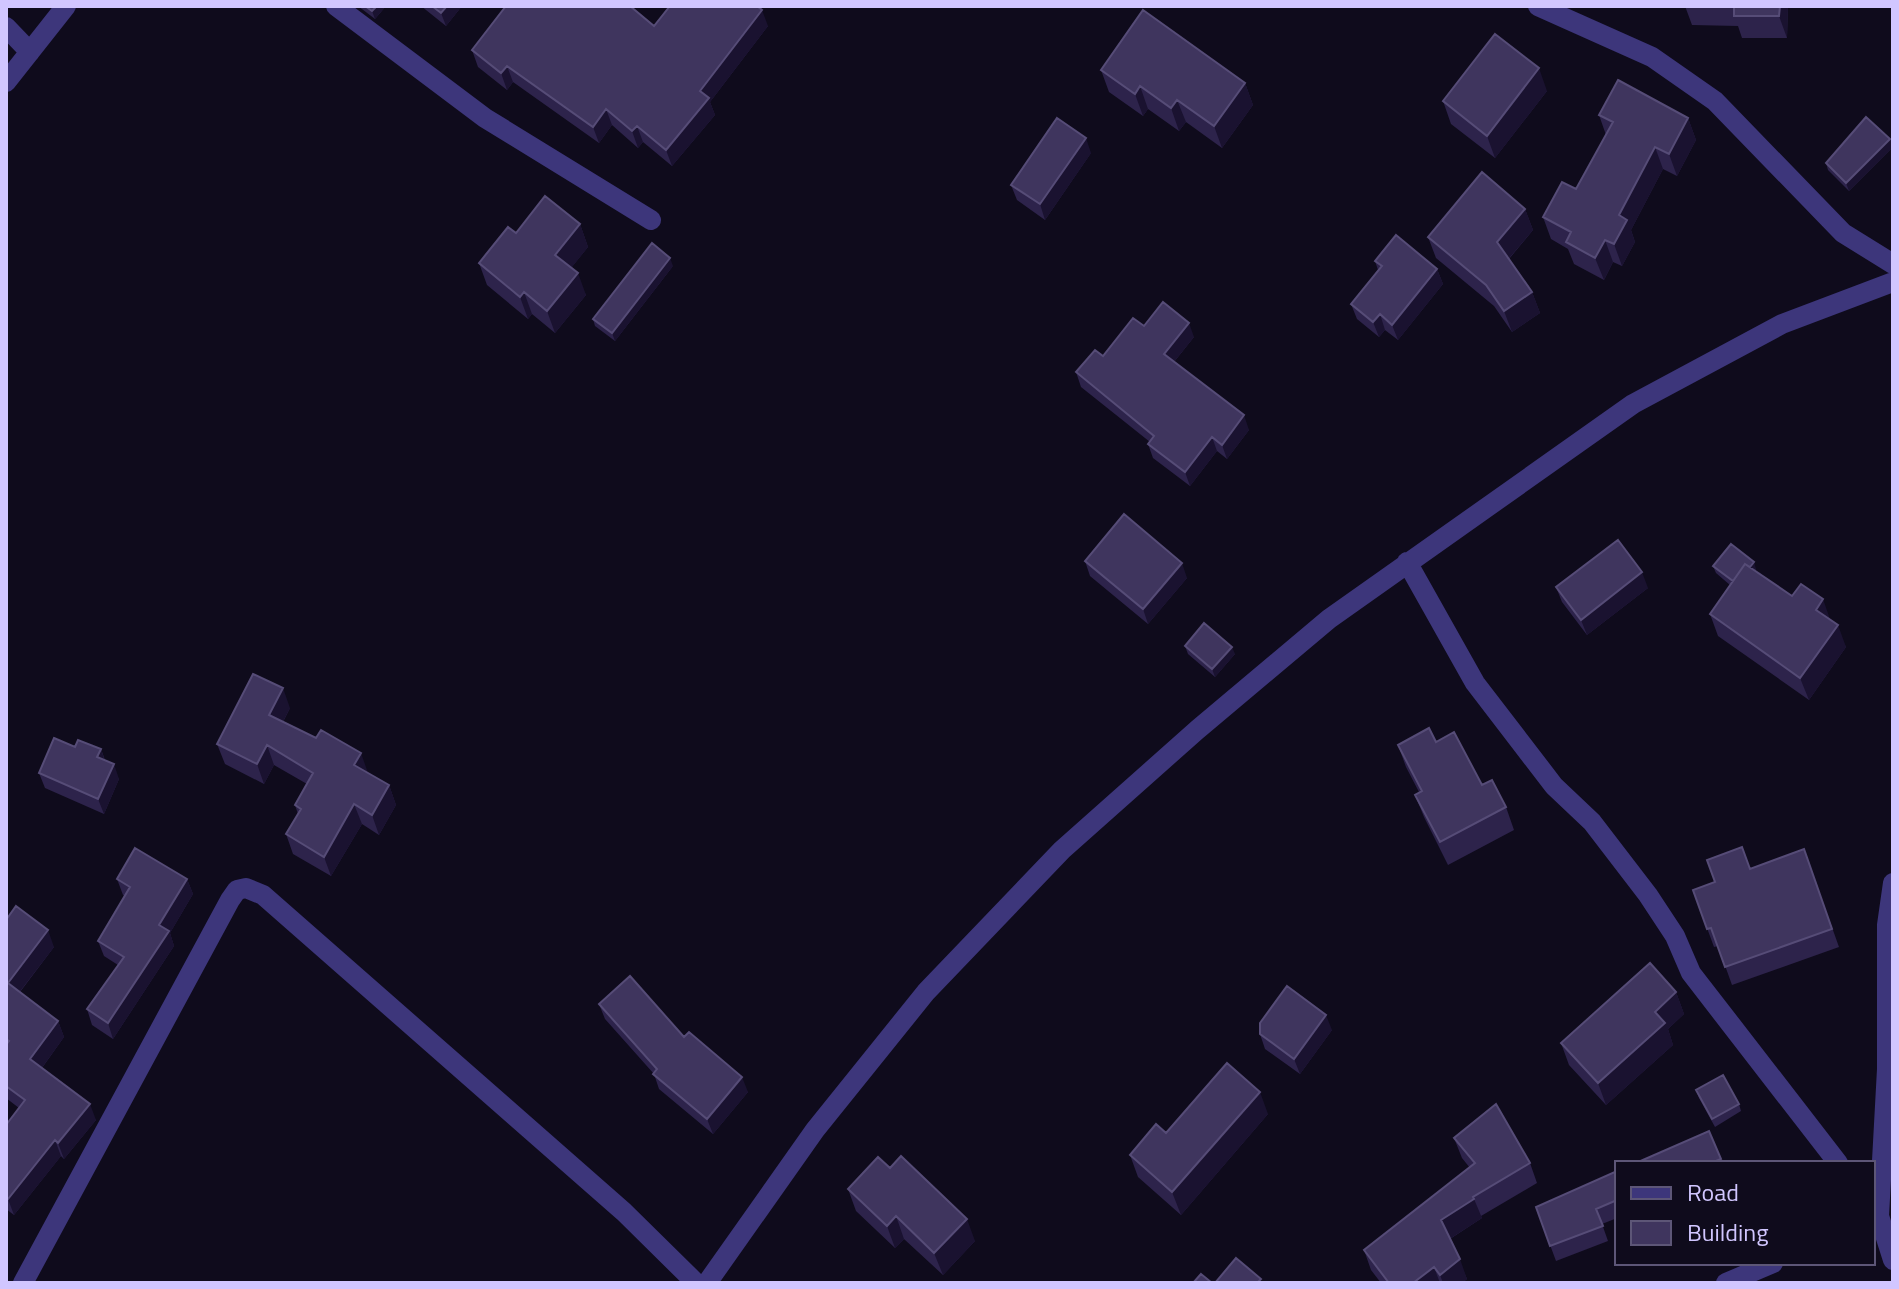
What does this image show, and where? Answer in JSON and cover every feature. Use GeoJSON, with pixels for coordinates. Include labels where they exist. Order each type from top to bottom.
{"type":"FeatureCollection","features":[{"type":"Feature","properties":{"kind":"street"},"geometry":{"type":"LineString","coordinates":[[6,82],[66,6]]}},
{"type":"Feature","properties":{"kind":"street"},"geometry":{"type":"LineString","coordinates":[[336,6],[485,118],[651,220]]}},
{"type":"Feature","properties":{"kind":"street"},"geometry":{"type":"LineString","coordinates":[[1538,6],[1652,57],[1715,101],[1843,233],[1893,264]]}},
{"type":"Feature","properties":{"kind":"street"},"geometry":{"type":"LineString","coordinates":[[6,27],[30,52]]}},
{"type":"Feature","properties":{"kind":"street"},"geometry":{"type":"LineString","coordinates":[[707,1283],[815,1130],[926,992],[1062,850],[1197,730],[1329,619],[1633,404],[1782,324],[1893,282]]}},
{"type":"Feature","properties":{"kind":"street"},"geometry":{"type":"LineString","coordinates":[[1407,562],[1475,683],[1554,786],[1592,822],[1648,895],[1675,936],[1691,973],[1836,1161]]}},
{"type":"Feature","properties":{"kind":"street"},"geometry":{"type":"LineString","coordinates":[[1893,883],[1887,925],[1887,1069],[1875,1214],[1893,1260]]}},
{"type":"Feature","properties":{"kind":"street"},"geometry":{"type":"LineString","coordinates":[[23,1283],[230,900],[237,890],[246,888],[263,895],[624,1212],[696,1283]]}},
{"type":"Feature","properties":{"kind":"street"},"geometry":{"type":"LineString","coordinates":[[1726,1283],[1768,1265]]}},
{"type":"Feature","properties":{"kind":"building"},"geometry":{"type":"Polygon","coordinates":[[[432,6],[447,6],[441,13],[432,6]]]}},
{"type":"Feature","properties":{"kind":"building"},"geometry":{"type":"Polygon","coordinates":[[[506,6],[630,6],[654,26],[670,6],[757,6],[762,10],[700,91],[709,98],[666,150],[637,126],[632,131],[606,109],[593,127],[507,66],[501,73],[472,50],[506,6]]]}},
{"type":"Feature","properties":{"kind":"building"},"geometry":{"type":"Polygon","coordinates":[[[1734,6],[1780,6],[1779,16],[1734,16],[1734,6]]]}},
{"type":"Feature","properties":{"kind":"building"},"geometry":{"type":"Polygon","coordinates":[[[1143,10],[1245,83],[1214,126],[1177,100],[1171,108],[1140,86],[1135,94],[1101,70],[1143,10]]]}},
{"type":"Feature","properties":{"kind":"building"},"geometry":{"type":"Polygon","coordinates":[[[1495,34],[1539,68],[1487,136],[1443,101],[1495,34]]]}},
{"type":"Feature","properties":{"kind":"building"},"geometry":{"type":"Polygon","coordinates":[[[1618,80],[1688,118],[1669,154],[1655,147],[1619,215],[1627,220],[1614,244],[1605,240],[1595,258],[1566,242],[1571,232],[1543,217],[1562,182],[1576,189],[1613,122],[1599,115],[1618,80]]]}},
{"type":"Feature","properties":{"kind":"building"},"geometry":{"type":"Polygon","coordinates":[[[1866,117],[1890,139],[1846,183],[1826,163],[1866,117]]]}},
{"type":"Feature","properties":{"kind":"building"},"geometry":{"type":"Polygon","coordinates":[[[1057,118],[1086,138],[1040,204],[1011,185],[1057,118]]]}},
{"type":"Feature","properties":{"kind":"building"},"geometry":{"type":"Polygon","coordinates":[[[1482,172],[1525,209],[1497,242],[1532,292],[1504,311],[1486,285],[1428,237],[1482,172]]]}},
{"type":"Feature","properties":{"kind":"building"},"geometry":{"type":"Polygon","coordinates":[[[545,196],[580,224],[555,255],[578,273],[547,311],[524,292],[520,297],[479,263],[508,227],[516,233],[545,196]]]}},
{"type":"Feature","properties":{"kind":"building"},"geometry":{"type":"Polygon","coordinates":[[[1396,235],[1437,269],[1392,325],[1380,314],[1373,322],[1351,304],[1382,266],[1375,261],[1396,235]]]}},
{"type":"Feature","properties":{"kind":"building"},"geometry":{"type":"Polygon","coordinates":[[[652,243],[670,258],[612,333],[593,319],[652,243]]]}},
{"type":"Feature","properties":{"kind":"building"},"geometry":{"type":"Polygon","coordinates":[[[1163,302],[1189,323],[1164,354],[1244,415],[1222,445],[1212,437],[1185,472],[1148,444],[1154,436],[1076,372],[1095,350],[1103,356],[1133,318],[1144,326],[1163,302]]]}},
{"type":"Feature","properties":{"kind":"building"},"geometry":{"type":"Polygon","coordinates":[[[1124,514],[1182,563],[1143,609],[1085,561],[1124,514]]]}},
{"type":"Feature","properties":{"kind":"building"},"geometry":{"type":"Polygon","coordinates":[[[1618,540],[1642,572],[1581,620],[1556,587],[1618,540]]]}},
{"type":"Feature","properties":{"kind":"building"},"geometry":{"type":"Polygon","coordinates":[[[1731,544],[1754,562],[1750,567],[1745,564],[1733,581],[1713,566],[1731,544]]]}},
{"type":"Feature","properties":{"kind":"building"},"geometry":{"type":"Polygon","coordinates":[[[1745,564],[1792,596],[1801,584],[1823,599],[1816,610],[1838,625],[1800,678],[1710,614],[1745,564]]]}},
{"type":"Feature","properties":{"kind":"building"},"geometry":{"type":"Polygon","coordinates":[[[1204,623],[1232,647],[1212,669],[1185,646],[1204,623]]]}},
{"type":"Feature","properties":{"kind":"building"},"geometry":{"type":"Polygon","coordinates":[[[253,674],[283,688],[269,715],[316,738],[321,730],[361,753],[354,765],[389,785],[372,815],[354,804],[324,857],[286,834],[301,809],[295,805],[313,773],[267,745],[257,764],[217,744],[253,674]]]}},
{"type":"Feature","properties":{"kind":"building"},"geometry":{"type":"Polygon","coordinates":[[[1429,728],[1436,742],[1454,732],[1482,785],[1492,780],[1506,807],[1440,842],[1415,795],[1422,791],[1398,745],[1429,728]]]}},
{"type":"Feature","properties":{"kind":"building"},"geometry":{"type":"Polygon","coordinates":[[[54,738],[75,747],[78,740],[101,749],[97,757],[114,764],[98,799],[39,773],[54,738]]]}},
{"type":"Feature","properties":{"kind":"building"},"geometry":{"type":"Polygon","coordinates":[[[1742,847],[1750,869],[1804,849],[1832,929],[1725,967],[1693,890],[1715,882],[1707,860],[1742,847]]]}},
{"type":"Feature","properties":{"kind":"building"},"geometry":{"type":"Polygon","coordinates":[[[135,848],[187,879],[159,925],[169,931],[108,1023],[87,1009],[124,957],[98,941],[130,887],[117,879],[135,848]]]}},
{"type":"Feature","properties":{"kind":"building"},"geometry":{"type":"Polygon","coordinates":[[[16,906],[48,930],[8,983],[58,1021],[30,1059],[90,1104],[58,1143],[55,1140],[8,1199],[6,1125],[25,1100],[6,1086],[6,1045],[9,1041],[6,1039],[6,920],[16,906]]]}},
{"type":"Feature","properties":{"kind":"building"},"geometry":{"type":"Polygon","coordinates":[[[1650,963],[1676,992],[1655,1012],[1665,1023],[1598,1083],[1561,1043],[1650,963]]]}},
{"type":"Feature","properties":{"kind":"building"},"geometry":{"type":"Polygon","coordinates":[[[630,976],[684,1037],[689,1032],[742,1077],[707,1119],[653,1074],[657,1069],[599,1004],[630,976]]]}},
{"type":"Feature","properties":{"kind":"building"},"geometry":{"type":"Polygon","coordinates":[[[1287,986],[1326,1015],[1294,1059],[1260,1034],[1260,1023],[1287,986]]]}},
{"type":"Feature","properties":{"kind":"building"},"geometry":{"type":"Polygon","coordinates":[[[1227,1063],[1260,1092],[1172,1192],[1130,1155],[1156,1124],[1166,1133],[1227,1063]]]}},
{"type":"Feature","properties":{"kind":"building"},"geometry":{"type":"Polygon","coordinates":[[[1723,1075],[1739,1104],[1712,1119],[1696,1090],[1723,1075]]]}},
{"type":"Feature","properties":{"kind":"building"},"geometry":{"type":"Polygon","coordinates":[[[1496,1104],[1530,1163],[1441,1220],[1460,1259],[1440,1275],[1434,1267],[1413,1283],[1389,1283],[1364,1250],[1475,1163],[1454,1138],[1496,1104]]]}},
{"type":"Feature","properties":{"kind":"building"},"geometry":{"type":"Polygon","coordinates":[[[1709,1131],[1721,1159],[1716,1161],[1641,1161],[1709,1131]]]}},
{"type":"Feature","properties":{"kind":"building"},"geometry":{"type":"Polygon","coordinates":[[[901,1156],[967,1219],[934,1253],[896,1216],[887,1226],[848,1189],[878,1157],[890,1168],[901,1156]]]}},
{"type":"Feature","properties":{"kind":"building"},"geometry":{"type":"Polygon","coordinates":[[[1615,1172],[1615,1201],[1596,1209],[1603,1226],[1550,1246],[1536,1207],[1615,1172]]]}},
{"type":"Feature","properties":{"kind":"building"},"geometry":{"type":"Polygon","coordinates":[[[1236,1258],[1261,1279],[1257,1283],[1215,1283],[1236,1258]]]}},
{"type":"Feature","properties":{"kind":"building"},"geometry":{"type":"Polygon","coordinates":[[[1201,1274],[1212,1283],[1193,1283],[1201,1274]]]}}]}
